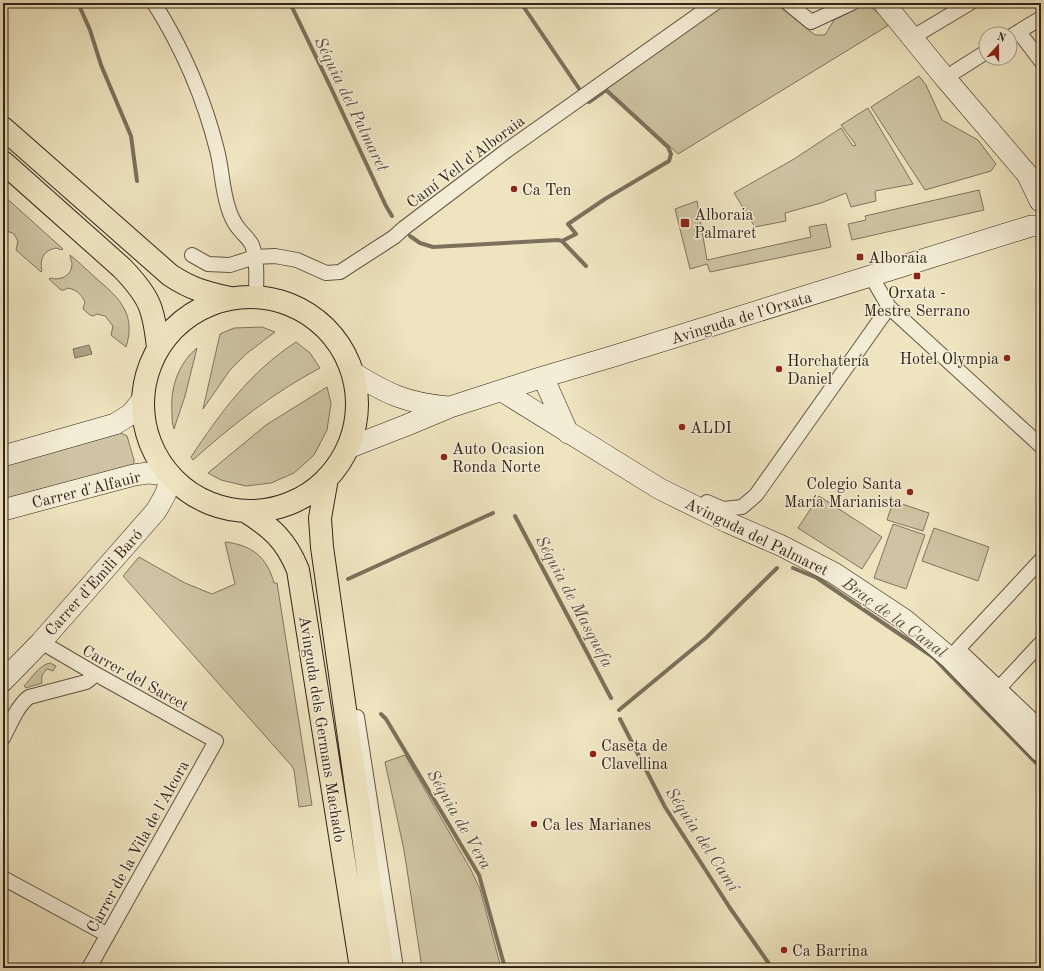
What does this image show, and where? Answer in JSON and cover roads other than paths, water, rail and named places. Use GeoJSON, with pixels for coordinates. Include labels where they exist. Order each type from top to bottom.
{"type":"FeatureCollection","features":[{"type":"Feature","properties":{"kind":"main road"},"geometry":{"type":"LineString","coordinates":[[884,3],[945,78],[1034,176],[1039,212]]}},
{"type":"Feature","properties":{"kind":"main road"},"geometry":{"type":"LineString","coordinates":[[3,128],[170,275],[199,291],[230,298]]}},
{"type":"Feature","properties":{"kind":"main road"},"geometry":{"type":"LineString","coordinates":[[3,162],[136,282],[152,309],[158,348]]}},
{"type":"Feature","properties":{"kind":"main road","name":"Avinguda de l'Orxata"},"geometry":{"type":"LineString","coordinates":[[348,448],[450,407],[871,276],[1039,212]]}},
{"type":"Feature","properties":{"kind":"main road"},"geometry":{"type":"LineString","coordinates":[[256,297],[280,301],[300,309],[317,321],[332,336],[344,353],[352,372],[355,385],[357,410],[348,448],[339,464],[327,478],[298,500],[263,510],[245,510],[226,508],[209,502],[192,494],[170,475],[151,446],[146,431],[142,399],[147,372],[158,348],[169,333],[182,321],[213,303],[230,298],[256,297]]}},
{"type":"Feature","properties":{"kind":"main road","name":"Avinguda de l'Orxata"},"geometry":{"type":"LineString","coordinates":[[352,372],[376,388],[407,401],[426,405],[450,407]]}},
{"type":"Feature","properties":{"kind":"main road"},"geometry":{"type":"LineString","coordinates":[[543,377],[568,433]]}},
{"type":"Feature","properties":{"kind":"main road","name":"Avinguda del Palmaret"},"geometry":{"type":"LineString","coordinates":[[502,391],[660,489],[782,546],[834,573],[905,620],[950,658],[1041,752]]}},
{"type":"Feature","properties":{"kind":"main road"},"geometry":{"type":"LineString","coordinates":[[3,456],[115,424],[131,414],[142,399]]}},
{"type":"Feature","properties":{"kind":"main road","name":"Carrer d'Alfauir"},"geometry":{"type":"LineString","coordinates":[[3,510],[134,475],[148,473],[170,475]]}},
{"type":"Feature","properties":{"kind":"main road","name":"Carrer d'Emili Baró"},"geometry":{"type":"LineString","coordinates":[[3,681],[41,642],[156,511],[169,487],[170,475]]}},
{"type":"Feature","properties":{"kind":"main road","name":"Avinguda dels Germans Machado"},"geometry":{"type":"LineString","coordinates":[[327,478],[320,518],[322,548],[383,968]]}},
{"type":"Feature","properties":{"kind":"main road","name":"Avinguda dels Germans Machado"},"geometry":{"type":"LineString","coordinates":[[245,510],[277,533],[298,570],[361,968]]}},
{"type":"Feature","properties":{"kind":"street"},"geometry":{"type":"LineString","coordinates":[[154,3],[170,28],[189,68],[208,117],[217,152],[228,208],[238,228],[252,245],[255,257],[256,297]]}},
{"type":"Feature","properties":{"kind":"street","name":"Camí Vell d'Alboraia"},"geometry":{"type":"LineString","coordinates":[[192,255],[208,264],[230,265],[255,257],[275,256],[297,260],[326,272],[340,272],[394,237],[506,151],[715,3]]}},
{"type":"Feature","properties":{"kind":"street"},"geometry":{"type":"LineString","coordinates":[[788,3],[811,22],[852,3]]}},
{"type":"Feature","properties":{"kind":"street"},"geometry":{"type":"LineString","coordinates":[[913,37],[970,3]]}},
{"type":"Feature","properties":{"kind":"street"},"geometry":{"type":"LineString","coordinates":[[1018,32],[1041,18]]}},
{"type":"Feature","properties":{"kind":"street"},"geometry":{"type":"LineString","coordinates":[[1018,39],[1041,61]]}},
{"type":"Feature","properties":{"kind":"street"},"geometry":{"type":"LineString","coordinates":[[945,78],[978,57]]}},
{"type":"Feature","properties":{"kind":"street"},"geometry":{"type":"LineString","coordinates":[[871,276],[889,307],[1041,446]]}},
{"type":"Feature","properties":{"kind":"street"},"geometry":{"type":"LineString","coordinates":[[660,489],[693,496],[723,509],[742,507],[756,495],[889,307]]}},
{"type":"Feature","properties":{"kind":"street"},"geometry":{"type":"LineString","coordinates":[[1040,725],[958,649],[1041,560]]}},
{"type":"Feature","properties":{"kind":"street","name":"Avinguda dels Germans Machado"},"geometry":{"type":"LineString","coordinates":[[326,575],[344,632],[396,968]]}},
{"type":"Feature","properties":{"kind":"street","name":"Carrer del Sarcet"},"geometry":{"type":"LineString","coordinates":[[41,642],[216,740]]}},
{"type":"Feature","properties":{"kind":"street"},"geometry":{"type":"LineString","coordinates":[[999,688],[1041,643]]}},
{"type":"Feature","properties":{"kind":"street"},"geometry":{"type":"LineString","coordinates":[[3,738],[20,707],[29,697],[86,682],[94,673]]}},
{"type":"Feature","properties":{"kind":"street","name":"Carrer de la Vila de l'Alcora"},"geometry":{"type":"LineString","coordinates":[[89,968],[106,934],[216,740]]}},
{"type":"Feature","properties":{"kind":"street"},"geometry":{"type":"LineString","coordinates":[[3,878],[106,934]]}},
{"type":"Feature","properties":{"kind":"waterway","name":"Séquia de Masquefa"},"geometry":{"type":"LineString","coordinates":[[78,3],[90,30],[101,65],[131,136],[137,181]]}},
{"type":"Feature","properties":{"kind":"waterway","name":"Séquia del Palmaret"},"geometry":{"type":"LineString","coordinates":[[290,3],[392,216]]}},
{"type":"Feature","properties":{"kind":"waterway"},"geometry":{"type":"LineString","coordinates":[[521,3],[580,90]]}},
{"type":"Feature","properties":{"kind":"waterway"},"geometry":{"type":"LineString","coordinates":[[562,241],[576,234],[568,224],[605,199],[669,161],[671,154],[668,147],[606,90],[589,102]]}},
{"type":"Feature","properties":{"kind":"waterway","name":"Séquia del Palmaret"},"geometry":{"type":"LineString","coordinates":[[410,236],[420,243],[433,247],[558,240],[562,241],[586,266]]}},
{"type":"Feature","properties":{"kind":"waterway","name":"Séquia de Masquefa"},"geometry":{"type":"LineString","coordinates":[[348,579],[493,513]]}},
{"type":"Feature","properties":{"kind":"waterway","name":"Séquia de Masquefa"},"geometry":{"type":"LineString","coordinates":[[515,516],[611,698]]}},
{"type":"Feature","properties":{"kind":"waterway","name":"Braç de la Canal"},"geometry":{"type":"LineString","coordinates":[[619,710],[706,638],[777,568]]}},
{"type":"Feature","properties":{"kind":"waterway","name":"Braç de la Canal"},"geometry":{"type":"LineString","coordinates":[[793,568],[817,578],[933,657],[1041,768]]}},
{"type":"Feature","properties":{"kind":"waterway","name":"Séquia de Vera"},"geometry":{"type":"LineString","coordinates":[[381,714],[386,719],[479,875],[505,968]]}},
{"type":"Feature","properties":{"kind":"waterway","name":"Séquia del Camí"},"geometry":{"type":"LineString","coordinates":[[620,719],[665,807],[730,908],[772,968]]}},
{"type":"Feature","properties":{"kind":"place","name":"Ca Ten"},"geometry":{"type":"Point","coordinates":[514,189]}},
{"type":"Feature","properties":{"kind":"place","name":"Alboraia Palmaret"},"geometry":{"type":"Point","coordinates":[685,223]}},
{"type":"Feature","properties":{"kind":"place","name":"Alboraia"},"geometry":{"type":"Point","coordinates":[860,257]}},
{"type":"Feature","properties":{"kind":"place","name":"Orxata - Mestre Serrano"},"geometry":{"type":"Point","coordinates":[917,276]}},
{"type":"Feature","properties":{"kind":"place","name":"Hotel Olympia"},"geometry":{"type":"Point","coordinates":[1007,358]}},
{"type":"Feature","properties":{"kind":"place","name":"Horchatería Daniel"},"geometry":{"type":"Point","coordinates":[779,369]}},
{"type":"Feature","properties":{"kind":"place","name":"ALDI"},"geometry":{"type":"Point","coordinates":[682,427]}},
{"type":"Feature","properties":{"kind":"place","name":"Auto Ocasion Ronda Norte"},"geometry":{"type":"Point","coordinates":[444,457]}},
{"type":"Feature","properties":{"kind":"place","name":"Colegio Santa María Marianista"},"geometry":{"type":"Point","coordinates":[910,492]}},
{"type":"Feature","properties":{"kind":"place","name":"Caseta de Clavellina"},"geometry":{"type":"Point","coordinates":[593,754]}},
{"type":"Feature","properties":{"kind":"place","name":"Ca les Marianes"},"geometry":{"type":"Point","coordinates":[534,824]}},
{"type":"Feature","properties":{"kind":"place","name":"Ca Barrina"},"geometry":{"type":"Point","coordinates":[784,950]}}]}
